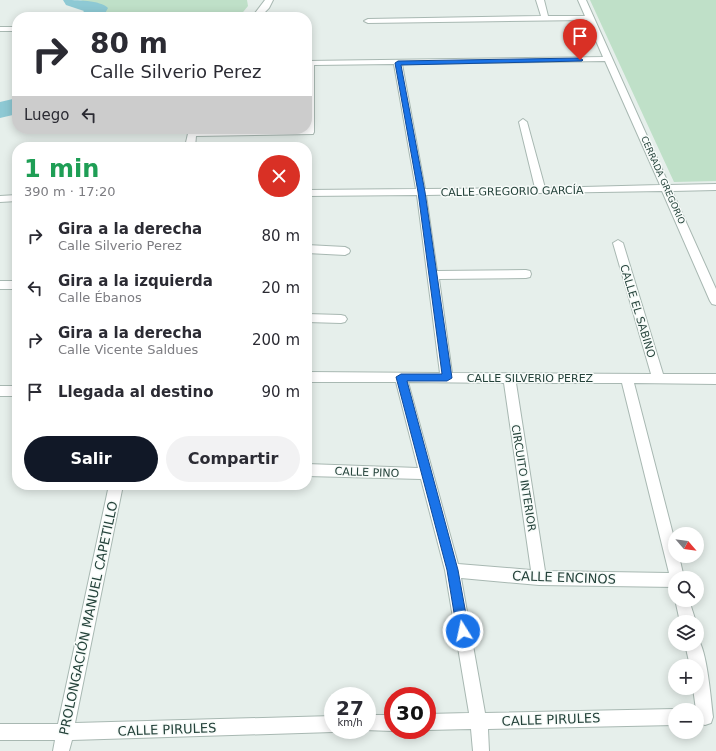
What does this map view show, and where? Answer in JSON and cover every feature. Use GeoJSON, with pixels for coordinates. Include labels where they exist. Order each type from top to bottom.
{"type":"FeatureCollection","features":[{"type":"Feature","properties":{"kind":"street"},"geometry":{"type":"LineString","coordinates":[[261,12],[269,0]]}},
{"type":"Feature","properties":{"kind":"street"},"geometry":{"type":"LineString","coordinates":[[540,0],[545,18]]}},
{"type":"Feature","properties":{"kind":"street","name":"CERRADA GREGORIO"},"geometry":{"type":"LineString","coordinates":[[582,0],[666,187],[713,283],[716,301]]}},
{"type":"Feature","properties":{"kind":"street"},"geometry":{"type":"LineString","coordinates":[[368,21],[590,18]]}},
{"type":"Feature","properties":{"kind":"street"},"geometry":{"type":"LineString","coordinates":[[0,29],[12,29]]}},
{"type":"Feature","properties":{"kind":"street"},"geometry":{"type":"LineString","coordinates":[[312,63],[608,59]]}},
{"type":"Feature","properties":{"kind":"street"},"geometry":{"type":"LineString","coordinates":[[398,63],[421,192],[447,378]]}},
{"type":"Feature","properties":{"kind":"street"},"geometry":{"type":"LineString","coordinates":[[523,122],[541,191]]}},
{"type":"Feature","properties":{"kind":"street","name":"CALLE GREGORIO GARCÍA"},"geometry":{"type":"LineString","coordinates":[[312,193],[541,191],[716,187]]}},
{"type":"Feature","properties":{"kind":"street"},"geometry":{"type":"LineString","coordinates":[[0,199],[12,198]]}},
{"type":"Feature","properties":{"kind":"street","name":"CALLE EL SABINO"},"geometry":{"type":"LineString","coordinates":[[618,243],[658,378]]}},
{"type":"Feature","properties":{"kind":"street"},"geometry":{"type":"LineString","coordinates":[[312,249],[345,250]]}},
{"type":"Feature","properties":{"kind":"street"},"geometry":{"type":"LineString","coordinates":[[432,275],[526,274]]}},
{"type":"Feature","properties":{"kind":"street"},"geometry":{"type":"LineString","coordinates":[[0,286],[12,285]]}},
{"type":"Feature","properties":{"kind":"street"},"geometry":{"type":"LineString","coordinates":[[312,318],[341,319]]}},
{"type":"Feature","properties":{"kind":"street","name":"CALLE SILVERIO PEREZ"},"geometry":{"type":"LineString","coordinates":[[312,377],[716,379]]}},
{"type":"Feature","properties":{"kind":"street"},"geometry":{"type":"LineString","coordinates":[[401,377],[452,570],[479,722],[481,751]]}},
{"type":"Feature","properties":{"kind":"street","name":"CIRCUITO INTERIOR"},"geometry":{"type":"LineString","coordinates":[[509,378],[539,578]]}},
{"type":"Feature","properties":{"kind":"street"},"geometry":{"type":"LineString","coordinates":[[627,378],[674,571]]}},
{"type":"Feature","properties":{"kind":"street"},"geometry":{"type":"LineString","coordinates":[[0,391],[12,391]]}},
{"type":"Feature","properties":{"kind":"street","name":"CALLE PINO"},"geometry":{"type":"LineString","coordinates":[[312,470],[427,474]]}},
{"type":"Feature","properties":{"kind":"street","name":"PROLONGACIÓN MANUEL CAPETILLO"},"geometry":{"type":"LineString","coordinates":[[61,751],[115,490]]}},
{"type":"Feature","properties":{"kind":"street","name":"CALLE ENCINOS"},"geometry":{"type":"LineString","coordinates":[[452,570],[539,578],[668,579]]}},
{"type":"Feature","properties":{"kind":"street"},"geometry":{"type":"LineString","coordinates":[[695,651],[706,716]]}},
{"type":"Feature","properties":{"kind":"street","name":"CALLE PIRULES"},"geometry":{"type":"LineString","coordinates":[[436,722],[668,717]]}},
{"type":"Feature","properties":{"kind":"street","name":"CALLE PIRULES"},"geometry":{"type":"LineString","coordinates":[[0,732],[64,732],[324,724]]}},
{"type":"Feature","properties":{"kind":"green space"},"geometry":{"type":"Polygon","coordinates":[[[80,0],[247,0],[248,6],[243,12],[96,12],[99,7],[80,0]]]}},
{"type":"Feature","properties":{"kind":"green space"},"geometry":{"type":"Polygon","coordinates":[[[590,0],[716,0],[716,181],[674,182],[590,0]]]}},
{"type":"Feature","properties":{"kind":"waterway"},"geometry":{"type":"LineString","coordinates":[[74,0],[97,8],[94,12]]}},
{"type":"Feature","properties":{"kind":"waterway"},"geometry":{"type":"LineString","coordinates":[[0,110],[12,107]]}},
{"type":"Feature","properties":{"kind":"route"},"geometry":{"type":"LineString","coordinates":[[463,631],[452,570],[401,377],[447,378],[421,192],[398,63],[580,60]]}}]}
